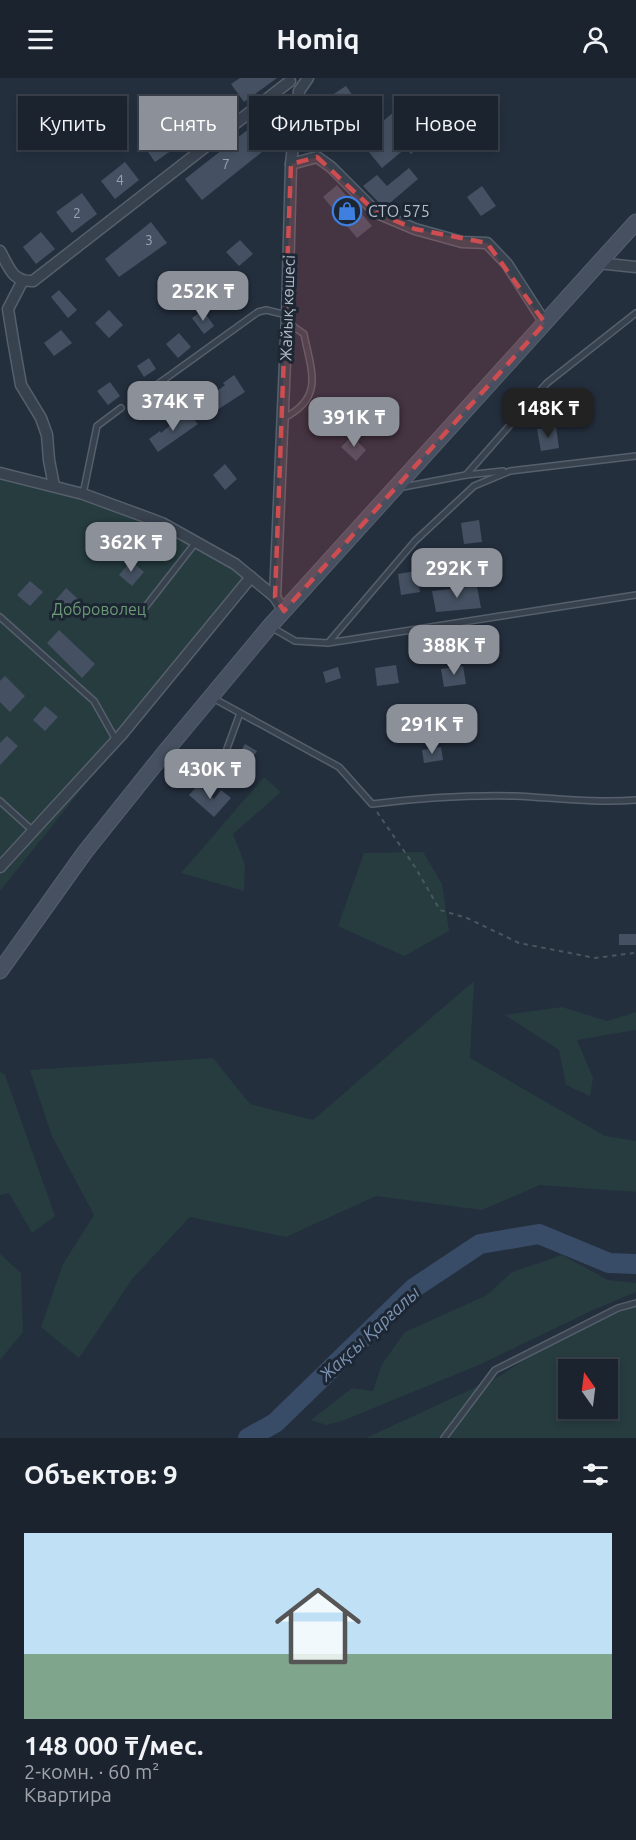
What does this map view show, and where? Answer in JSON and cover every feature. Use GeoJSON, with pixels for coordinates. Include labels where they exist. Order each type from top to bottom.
{"type":"FeatureCollection","features":[{"type":"Feature","properties":{"kind":"main road"},"geometry":{"type":"LineString","coordinates":[[0,971],[86,852],[270,626],[636,222]]}},
{"type":"Feature","properties":{"kind":"street"},"geometry":{"type":"LineString","coordinates":[[0,251],[15,276],[22,282],[33,281],[288,80],[299,91],[308,78]]}},
{"type":"Feature","properties":{"kind":"street","name":"Жайық көшесі"},"geometry":{"type":"LineString","coordinates":[[275,597],[291,164],[299,91]]}},
{"type":"Feature","properties":{"kind":"street"},"geometry":{"type":"LineString","coordinates":[[291,164],[317,157],[332,167],[377,213],[424,232],[462,242],[487,243],[507,264],[545,323]]}},
{"type":"Feature","properties":{"kind":"street"},"geometry":{"type":"LineString","coordinates":[[598,263],[636,267]]}},
{"type":"Feature","properties":{"kind":"street"},"geometry":{"type":"LineString","coordinates":[[22,282],[8,309],[21,385],[41,418],[47,435],[54,486]]}},
{"type":"Feature","properties":{"kind":"street"},"geometry":{"type":"LineString","coordinates":[[0,473],[83,494],[162,523],[235,564],[275,597],[284,611]]}},
{"type":"Feature","properties":{"kind":"street"},"geometry":{"type":"LineString","coordinates":[[0,867],[116,740],[251,577]]}},
{"type":"Feature","properties":{"kind":"lane"},"geometry":{"type":"LineString","coordinates":[[158,384],[258,312],[266,310],[287,319],[304,334],[314,385],[308,399],[296,412],[282,419]]}},
{"type":"Feature","properties":{"kind":"lane"},"geometry":{"type":"LineString","coordinates":[[466,475],[547,383],[636,313]]}},
{"type":"Feature","properties":{"kind":"lane"},"geometry":{"type":"LineString","coordinates":[[83,494],[98,426],[121,408]]}},
{"type":"Feature","properties":{"kind":"lane"},"geometry":{"type":"LineString","coordinates":[[395,488],[466,475],[636,456]]}},
{"type":"Feature","properties":{"kind":"lane"},"geometry":{"type":"LineString","coordinates":[[328,644],[415,541],[474,486],[510,471]]}},
{"type":"Feature","properties":{"kind":"lane"},"geometry":{"type":"LineString","coordinates":[[143,610],[196,542]]}},
{"type":"Feature","properties":{"kind":"lane"},"geometry":{"type":"LineString","coordinates":[[270,626],[295,641],[328,644],[636,595]]}},
{"type":"Feature","properties":{"kind":"lane"},"geometry":{"type":"LineString","coordinates":[[0,617],[94,701],[116,740]]}},
{"type":"Feature","properties":{"kind":"lane"},"geometry":{"type":"LineString","coordinates":[[211,697],[339,767],[372,804],[423,797],[515,796],[602,802],[636,800]]}},
{"type":"Feature","properties":{"kind":"lane"},"geometry":{"type":"LineString","coordinates":[[207,782],[225,754],[240,713]]}},
{"type":"Feature","properties":{"kind":"lane"},"geometry":{"type":"LineString","coordinates":[[0,801],[33,831]]}},
{"type":"Feature","properties":{"kind":"lane"},"geometry":{"type":"LineString","coordinates":[[444,1438],[495,1370],[618,1308],[636,1303]]}},
{"type":"Feature","properties":{"kind":"path"},"geometry":{"type":"LineString","coordinates":[[372,804],[416,867],[440,910],[466,918],[519,943],[595,958],[634,953]]}},
{"type":"Feature","properties":{"kind":"highlighted area"},"geometry":{"type":"Polygon","coordinates":[[[317,157],[377,213],[415,229],[487,243],[545,323],[284,611],[275,597],[291,164],[317,157]]]}},
{"type":"Feature","properties":{"kind":"green space","name":"Доброволец"},"geometry":{"type":"Polygon","coordinates":[[[0,477],[83,494],[196,542],[251,577],[0,891],[0,477]]]}},
{"type":"Feature","properties":{"kind":"green space"},"geometry":{"type":"Polygon","coordinates":[[[264,777],[281,792],[233,834],[245,865],[244,891],[181,873],[264,777]]]}},
{"type":"Feature","properties":{"kind":"green space"},"geometry":{"type":"Polygon","coordinates":[[[423,852],[442,884],[449,931],[404,956],[338,926],[364,853],[423,852]]]}},
{"type":"Feature","properties":{"kind":"green space"},"geometry":{"type":"Polygon","coordinates":[[[474,981],[470,1058],[605,1136],[636,1141],[636,1192],[540,1185],[482,1210],[376,1196],[286,1237],[190,1217],[133,1278],[79,1358],[41,1327],[63,1264],[94,1215],[52,1136],[30,1070],[213,1058],[250,1104],[313,1120],[474,981]]]}},
{"type":"Feature","properties":{"kind":"green space"},"geometry":{"type":"Polygon","coordinates":[[[562,1007],[607,1021],[636,1012],[636,1030],[577,1040],[593,1078],[590,1096],[566,1085],[559,1050],[505,1015],[562,1007]]]}},
{"type":"Feature","properties":{"kind":"green space"},"geometry":{"type":"Polygon","coordinates":[[[0,1072],[5,1075],[55,1216],[32,1233],[9,1193],[0,1195],[0,1072]]]}},
{"type":"Feature","properties":{"kind":"green space"},"geometry":{"type":"Polygon","coordinates":[[[0,1254],[21,1273],[23,1332],[0,1360],[0,1254]]]}},
{"type":"Feature","properties":{"kind":"green space"},"geometry":{"type":"Polygon","coordinates":[[[562,1255],[608,1280],[636,1283],[636,1292],[481,1364],[342,1421],[326,1425],[311,1420],[352,1388],[373,1391],[382,1364],[405,1332],[487,1295],[512,1272],[562,1255]]]}},
{"type":"Feature","properties":{"kind":"green space"},"geometry":{"type":"Polygon","coordinates":[[[636,1304],[636,1438],[366,1438],[500,1376],[560,1335],[611,1310],[636,1304]]]}},
{"type":"Feature","properties":{"kind":"building"},"geometry":{"type":"Polygon","coordinates":[[[240,78],[277,78],[249,96],[244,102],[231,84],[240,78]]]}},
{"type":"Feature","properties":{"kind":"building"},"geometry":{"type":"Polygon","coordinates":[[[346,86],[353,96],[333,96],[346,86]]]}},
{"type":"Feature","properties":{"kind":"building"},"geometry":{"type":"Polygon","coordinates":[[[394,112],[394,150],[404,150],[382,168],[367,150],[382,150],[382,122],[394,112]]]}},
{"type":"Feature","properties":{"kind":"building"},"geometry":{"type":"Polygon","coordinates":[[[249,129],[249,150],[264,150],[202,200],[185,179],[222,150],[237,150],[237,138],[249,129]]]}},
{"type":"Feature","properties":{"kind":"building"},"geometry":{"type":"Polygon","coordinates":[[[147,150],[172,150],[155,162],[147,150]]]}},
{"type":"Feature","properties":{"kind":"building"},"geometry":{"type":"Polygon","coordinates":[[[125,162],[139,180],[115,199],[101,181],[125,162]]]}},
{"type":"Feature","properties":{"kind":"building"},"geometry":{"type":"Polygon","coordinates":[[[409,168],[418,179],[384,208],[363,186],[377,175],[387,186],[409,168]]]}},
{"type":"Feature","properties":{"kind":"building","name":"СТО 575"},"geometry":{"type":"Polygon","coordinates":[[[337,185],[372,226],[357,238],[323,197],[337,185]]]}},
{"type":"Feature","properties":{"kind":"building"},"geometry":{"type":"Polygon","coordinates":[[[482,186],[496,206],[481,216],[467,197],[482,186]]]}},
{"type":"Feature","properties":{"kind":"building"},"geometry":{"type":"Polygon","coordinates":[[[82,193],[97,214],[72,233],[56,212],[82,193]]]}},
{"type":"Feature","properties":{"kind":"building"},"geometry":{"type":"Polygon","coordinates":[[[151,222],[167,243],[119,277],[105,259],[151,222]]]}},
{"type":"Feature","properties":{"kind":"building"},"geometry":{"type":"Polygon","coordinates":[[[41,232],[55,249],[36,264],[23,247],[41,232]]]}},
{"type":"Feature","properties":{"kind":"building"},"geometry":{"type":"Polygon","coordinates":[[[240,240],[253,254],[239,266],[226,252],[240,240]]]}},
{"type":"Feature","properties":{"kind":"building"},"geometry":{"type":"Polygon","coordinates":[[[59,290],[77,310],[68,318],[51,297],[59,290]]]}},
{"type":"Feature","properties":{"kind":"building"},"geometry":{"type":"Polygon","coordinates":[[[109,310],[123,325],[109,338],[95,323],[109,310]]]}},
{"type":"Feature","properties":{"kind":"building"},"geometry":{"type":"Polygon","coordinates":[[[203,310],[214,326],[204,334],[192,318],[203,310]]]}},
{"type":"Feature","properties":{"kind":"building"},"geometry":{"type":"Polygon","coordinates":[[[61,330],[72,343],[54,356],[44,343],[61,330]]]}},
{"type":"Feature","properties":{"kind":"building"},"geometry":{"type":"Polygon","coordinates":[[[179,333],[191,347],[178,358],[166,344],[179,333]]]}},
{"type":"Feature","properties":{"kind":"building"},"geometry":{"type":"Polygon","coordinates":[[[149,358],[156,369],[144,377],[137,366],[149,358]]]}},
{"type":"Feature","properties":{"kind":"building"},"geometry":{"type":"Polygon","coordinates":[[[234,375],[245,392],[214,412],[205,400],[234,375]]]}},
{"type":"Feature","properties":{"kind":"building"},"geometry":{"type":"Polygon","coordinates":[[[110,382],[120,396],[108,405],[97,391],[110,382]]]}},
{"type":"Feature","properties":{"kind":"building"},"geometry":{"type":"Polygon","coordinates":[[[187,411],[198,424],[158,452],[149,439],[160,431],[161,433],[187,411]]]}},
{"type":"Feature","properties":{"kind":"building"},"geometry":{"type":"Polygon","coordinates":[[[556,427],[559,448],[541,451],[537,429],[556,427]]]}},
{"type":"Feature","properties":{"kind":"building"},"geometry":{"type":"Polygon","coordinates":[[[352,436],[366,450],[356,461],[341,447],[352,436]]]}},
{"type":"Feature","properties":{"kind":"building"},"geometry":{"type":"Polygon","coordinates":[[[225,464],[237,479],[225,490],[213,475],[225,464]]]}},
{"type":"Feature","properties":{"kind":"building"},"geometry":{"type":"Polygon","coordinates":[[[479,520],[482,542],[464,544],[461,523],[479,520]]]}},
{"type":"Feature","properties":{"kind":"building"},"geometry":{"type":"Polygon","coordinates":[[[131,561],[144,572],[132,586],[119,575],[131,561]]]}},
{"type":"Feature","properties":{"kind":"building"},"geometry":{"type":"Polygon","coordinates":[[[416,571],[420,592],[401,595],[398,574],[416,571]]]}},
{"type":"Feature","properties":{"kind":"building"},"geometry":{"type":"Polygon","coordinates":[[[30,581],[43,592],[30,606],[17,595],[30,581]]]}},
{"type":"Feature","properties":{"kind":"building"},"geometry":{"type":"Polygon","coordinates":[[[477,586],[481,608],[436,612],[432,591],[477,586]]]}},
{"type":"Feature","properties":{"kind":"building"},"geometry":{"type":"Polygon","coordinates":[[[66,588],[79,600],[66,614],[54,602],[66,588]]]}},
{"type":"Feature","properties":{"kind":"building"},"geometry":{"type":"Polygon","coordinates":[[[59,630],[95,664],[82,678],[47,643],[59,630]]]}},
{"type":"Feature","properties":{"kind":"building"},"geometry":{"type":"Polygon","coordinates":[[[396,665],[399,683],[377,686],[375,668],[396,665]]]}},
{"type":"Feature","properties":{"kind":"building"},"geometry":{"type":"Polygon","coordinates":[[[463,666],[466,684],[444,687],[441,669],[463,666]]]}},
{"type":"Feature","properties":{"kind":"building"},"geometry":{"type":"Polygon","coordinates":[[[338,667],[341,678],[326,683],[323,672],[338,667]]]}},
{"type":"Feature","properties":{"kind":"building"},"geometry":{"type":"Polygon","coordinates":[[[5,676],[25,696],[10,712],[0,702],[0,681],[5,676]]]}},
{"type":"Feature","properties":{"kind":"building"},"geometry":{"type":"Polygon","coordinates":[[[45,706],[58,717],[45,731],[33,720],[45,706]]]}},
{"type":"Feature","properties":{"kind":"building"},"geometry":{"type":"Polygon","coordinates":[[[7,736],[18,746],[0,765],[0,743],[7,736]]]}},
{"type":"Feature","properties":{"kind":"building"},"geometry":{"type":"Polygon","coordinates":[[[245,744],[257,751],[247,766],[236,759],[245,744]]]}},
{"type":"Feature","properties":{"kind":"building"},"geometry":{"type":"Polygon","coordinates":[[[441,747],[443,760],[424,763],[422,750],[441,747]]]}},
{"type":"Feature","properties":{"kind":"building"},"geometry":{"type":"Polygon","coordinates":[[[198,785],[214,799],[221,790],[231,798],[214,817],[189,795],[198,785]]]}},
{"type":"Feature","properties":{"kind":"building"},"geometry":{"type":"Polygon","coordinates":[[[619,934],[636,934],[636,945],[619,945],[619,934]]]}},
{"type":"Feature","properties":{"kind":"waterway","name":"Жақсы Қарғалы"},"geometry":{"type":"LineString","coordinates":[[248,1438],[275,1423],[414,1288],[480,1244],[539,1234],[609,1263],[636,1264]]}},
{"type":"Feature","properties":{"kind":"place","name":"СТО 575"},"geometry":{"type":"Point","coordinates":[347,211]}}]}
